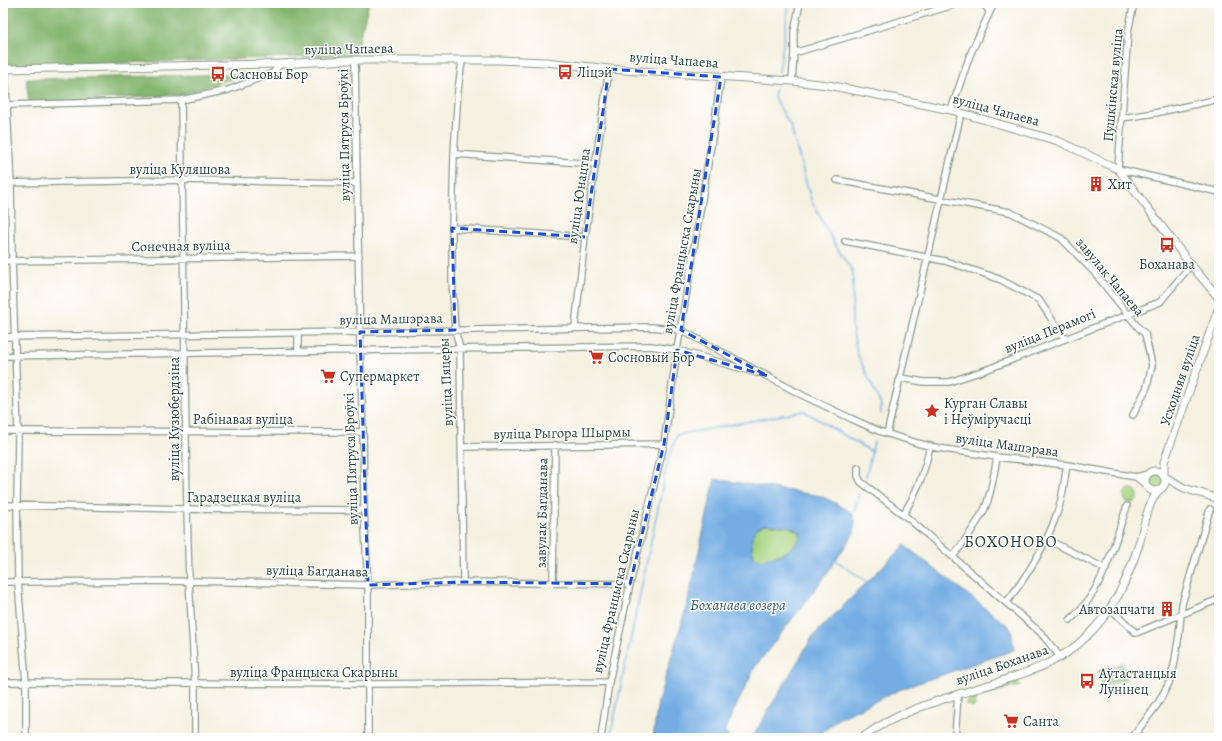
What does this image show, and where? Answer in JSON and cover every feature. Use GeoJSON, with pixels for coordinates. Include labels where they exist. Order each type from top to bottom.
{"type":"FeatureCollection","features":[{"type":"Feature","properties":{"kind":"main road","name":"вуліца Чапаева"},"geometry":{"type":"LineString","coordinates":[[4,70],[280,64],[355,60],[499,60],[546,62],[828,85],[951,110],[1058,141],[1118,169],[1191,265],[1219,298]]}},
{"type":"Feature","properties":{"kind":"main road","name":"Усходняя вуліца"},"geometry":{"type":"LineString","coordinates":[[1151,472],[1162,466],[1164,462],[1219,307]]}},
{"type":"Feature","properties":{"kind":"main road","name":"Усходняя вуліца"},"geometry":{"type":"LineString","coordinates":[[1164,462],[1165,476]]}},
{"type":"Feature","properties":{"kind":"main road"},"geometry":{"type":"LineString","coordinates":[[1151,502],[1145,479],[1151,472],[1158,471],[1184,488],[1219,499]]}},
{"type":"Feature","properties":{"kind":"main road"},"geometry":{"type":"LineString","coordinates":[[1111,609],[1124,586],[1151,502],[1165,485],[1165,476]]}},
{"type":"Feature","properties":{"kind":"main road"},"geometry":{"type":"LineString","coordinates":[[1147,486],[1153,491],[1184,488]]}},
{"type":"Feature","properties":{"kind":"main road","name":"вуліца Боханава"},"geometry":{"type":"LineString","coordinates":[[862,738],[870,732],[904,714],[958,694],[1028,672],[1060,658],[1086,637],[1111,609]]}},
{"type":"Feature","properties":{"kind":"street"},"geometry":{"type":"LineString","coordinates":[[792,81],[794,32],[800,3]]}},
{"type":"Feature","properties":{"kind":"street"},"geometry":{"type":"LineString","coordinates":[[794,53],[960,3]]}},
{"type":"Feature","properties":{"kind":"street"},"geometry":{"type":"LineString","coordinates":[[982,3],[987,8],[989,13]]}},
{"type":"Feature","properties":{"kind":"street"},"geometry":{"type":"LineString","coordinates":[[951,110],[970,54],[994,3]]}},
{"type":"Feature","properties":{"kind":"street","name":"Пушкінская вуліца"},"geometry":{"type":"LineString","coordinates":[[1118,169],[1128,32],[1134,3]]}},
{"type":"Feature","properties":{"kind":"street","name":"вуліца Пятруся Броўкі"},"geometry":{"type":"LineString","coordinates":[[355,60],[360,351],[364,510],[368,585],[368,738]]}},
{"type":"Feature","properties":{"kind":"street","name":"вуліца Пяцеры"},"geometry":{"type":"LineString","coordinates":[[462,61],[458,90],[454,154],[452,279],[455,330],[460,349],[463,582]]}},
{"type":"Feature","properties":{"kind":"street"},"geometry":{"type":"LineString","coordinates":[[8,105],[181,100],[228,90],[273,73],[280,64]]}},
{"type":"Feature","properties":{"kind":"street","name":"вуліца Юнацтва"},"geometry":{"type":"LineString","coordinates":[[575,327],[585,237],[609,68]]}},
{"type":"Feature","properties":{"kind":"street"},"geometry":{"type":"LineString","coordinates":[[4,70],[8,105],[11,183],[18,432],[18,582],[26,682],[26,738]]}},
{"type":"Feature","properties":{"kind":"street","name":"вуліца Францыска Скарыны"},"geometry":{"type":"LineString","coordinates":[[3,682],[368,684],[609,682],[630,584],[664,444],[677,350],[714,128],[721,77]]}},
{"type":"Feature","properties":{"kind":"street"},"geometry":{"type":"LineString","coordinates":[[1122,118],[1155,113],[1219,98]]}},
{"type":"Feature","properties":{"kind":"street","name":"вуліца Кузюбердзіна"},"geometry":{"type":"LineString","coordinates":[[181,100],[187,509],[189,581],[195,684],[195,738]]}},
{"type":"Feature","properties":{"kind":"street"},"geometry":{"type":"LineString","coordinates":[[888,434],[961,113]]}},
{"type":"Feature","properties":{"kind":"street"},"geometry":{"type":"LineString","coordinates":[[454,154],[596,164]]}},
{"type":"Feature","properties":{"kind":"street"},"geometry":{"type":"LineString","coordinates":[[1118,169],[1219,192]]}},
{"type":"Feature","properties":{"kind":"street","name":"вуліца Куляшова"},"geometry":{"type":"LineString","coordinates":[[3,183],[183,180],[357,183]]}},
{"type":"Feature","properties":{"kind":"street","name":"завулак Чапаева"},"geometry":{"type":"LineString","coordinates":[[837,180],[941,198],[1010,212],[1060,238],[1094,272],[1145,334],[1152,365],[1147,387],[1132,415]]}},
{"type":"Feature","properties":{"kind":"street"},"geometry":{"type":"LineString","coordinates":[[452,228],[585,237]]}},
{"type":"Feature","properties":{"kind":"street"},"geometry":{"type":"LineString","coordinates":[[844,241],[945,261],[988,275],[1039,300],[1064,338]]}},
{"type":"Feature","properties":{"kind":"street","name":"Сонечная вуліца"},"geometry":{"type":"LineString","coordinates":[[3,261],[359,256]]}},
{"type":"Feature","properties":{"kind":"street","name":"вуліца Перамогі"},"geometry":{"type":"LineString","coordinates":[[901,378],[924,382],[949,382],[988,369],[1064,338],[1160,302],[1191,265]]}},
{"type":"Feature","properties":{"kind":"street","name":"вуліца Машэрава"},"geometry":{"type":"LineString","coordinates":[[3,337],[360,332],[575,327],[652,327],[681,330],[802,395],[852,419],[888,434],[930,446],[997,457],[1066,465],[1136,477],[1151,472]]}},
{"type":"Feature","properties":{"kind":"street"},"geometry":{"type":"LineString","coordinates":[[298,333],[298,351]]}},
{"type":"Feature","properties":{"kind":"street","name":"вуліца Машэрава"},"geometry":{"type":"LineString","coordinates":[[3,356],[652,346],[677,350],[768,376]]}},
{"type":"Feature","properties":{"kind":"street","name":"Рабінавая вуліца"},"geometry":{"type":"LineString","coordinates":[[3,432],[363,432]]}},
{"type":"Feature","properties":{"kind":"street","name":"вуліца Рыгора Шырмы"},"geometry":{"type":"LineString","coordinates":[[461,447],[664,444]]}},
{"type":"Feature","properties":{"kind":"street","name":"завулак Багданава"},"geometry":{"type":"LineString","coordinates":[[553,582],[555,445]]}},
{"type":"Feature","properties":{"kind":"street"},"geometry":{"type":"LineString","coordinates":[[904,515],[921,482],[930,446]]}},
{"type":"Feature","properties":{"kind":"street"},"geometry":{"type":"LineString","coordinates":[[953,557],[985,508],[994,476],[997,457]]}},
{"type":"Feature","properties":{"kind":"street"},"geometry":{"type":"LineString","coordinates":[[1006,603],[1032,566],[1058,512],[1063,491],[1066,465]]}},
{"type":"Feature","properties":{"kind":"street"},"geometry":{"type":"LineString","coordinates":[[858,468],[858,476],[861,482],[904,515],[1041,633],[1060,658]]}},
{"type":"Feature","properties":{"kind":"street","name":"вуліца Машэрава"},"geometry":{"type":"LineString","coordinates":[[1136,477],[1147,486]]}},
{"type":"Feature","properties":{"kind":"street","name":"Гарадзецкая вуліца"},"geometry":{"type":"LineString","coordinates":[[3,505],[187,509],[364,510]]}},
{"type":"Feature","properties":{"kind":"street"},"geometry":{"type":"LineString","coordinates":[[1070,620],[1078,614],[1092,597],[1098,586],[1106,569],[1127,506]]}},
{"type":"Feature","properties":{"kind":"street"},"geometry":{"type":"LineString","coordinates":[[1132,738],[1157,705],[1169,682],[1174,666],[1182,615],[1182,604],[1210,509]]}},
{"type":"Feature","properties":{"kind":"street"},"geometry":{"type":"LineString","coordinates":[[1046,539],[1106,569]]}},
{"type":"Feature","properties":{"kind":"street","name":"вуліца Багданава"},"geometry":{"type":"LineString","coordinates":[[3,582],[189,581],[368,585],[463,582],[630,584]]}},
{"type":"Feature","properties":{"kind":"street"},"geometry":{"type":"LineString","coordinates":[[1111,609],[1136,634],[1219,599]]}},
{"type":"Feature","properties":{"kind":"street"},"geometry":{"type":"LineString","coordinates":[[601,738],[609,682]]}},
{"type":"Feature","properties":{"kind":"street"},"geometry":{"type":"LineString","coordinates":[[955,738],[958,694]]}},
{"type":"Feature","properties":{"kind":"highlighted area"},"geometry":{"type":"Polygon","coordinates":[[[609,69],[721,77],[681,330],[768,376],[677,350],[664,444],[630,584],[463,582],[368,585],[360,332],[455,330],[452,228],[585,237],[609,69]]]}},
{"type":"Feature","properties":{"kind":"green space"},"geometry":{"type":"Polygon","coordinates":[[[3,3],[369,3],[355,55],[3,67],[3,3]]]}},
{"type":"Feature","properties":{"kind":"green space"},"geometry":{"type":"Polygon","coordinates":[[[245,74],[182,95],[29,103],[26,79],[245,74]]]}},
{"type":"Feature","properties":{"kind":"green space"},"geometry":{"type":"Polygon","coordinates":[[[1156,473],[1163,478],[1164,481],[1159,488],[1156,489],[1149,484],[1148,481],[1153,474],[1156,473]]]}},
{"type":"Feature","properties":{"kind":"green space"},"geometry":{"type":"Polygon","coordinates":[[[1128,489],[1134,489],[1138,493],[1138,499],[1134,503],[1128,503],[1124,499],[1124,493],[1128,489]]]}},
{"type":"Feature","properties":{"kind":"green space"},"geometry":{"type":"Polygon","coordinates":[[[765,524],[790,527],[801,533],[799,539],[795,545],[785,552],[759,560],[754,557],[752,538],[756,530],[765,524]]]}},
{"type":"Feature","properties":{"kind":"green space"},"geometry":{"type":"Polygon","coordinates":[[[1122,663],[1127,678],[1103,687],[1098,671],[1122,663]]]}},
{"type":"Feature","properties":{"kind":"green space"},"geometry":{"type":"Polygon","coordinates":[[[1017,681],[1020,684],[1015,688],[1014,686],[975,698],[976,702],[974,707],[965,704],[974,694],[1017,681]]]}},
{"type":"Feature","properties":{"kind":"water","name":"Боханава возера"},"geometry":{"type":"Polygon","coordinates":[[[715,479],[821,496],[852,513],[855,520],[854,533],[823,579],[755,667],[724,731],[729,738],[653,738],[658,702],[687,605],[715,479]],[[765,524],[756,530],[752,538],[754,557],[759,560],[766,559],[779,555],[795,545],[801,533],[790,527],[765,524]]]}},
{"type":"Feature","properties":{"kind":"water","name":"Боханава возера"},"geometry":{"type":"Polygon","coordinates":[[[904,545],[1011,628],[1014,650],[901,689],[838,719],[816,738],[752,738],[813,636],[904,545]]]}},
{"type":"Feature","properties":{"kind":"waterway"},"geometry":{"type":"LineString","coordinates":[[779,72],[789,3]]}},
{"type":"Feature","properties":{"kind":"waterway"},"geometry":{"type":"LineString","coordinates":[[776,88],[774,97],[791,127],[811,200],[833,241],[853,272],[852,327],[857,353],[881,405],[881,414]]}},
{"type":"Feature","properties":{"kind":"waterway"},"geometry":{"type":"LineString","coordinates":[[610,738],[668,460],[677,435],[804,411],[872,452]]}},
{"type":"Feature","properties":{"kind":"waterway"},"geometry":{"type":"LineString","coordinates":[[866,477],[874,442]]}},
{"type":"Feature","properties":{"kind":"waterway"},"geometry":{"type":"LineString","coordinates":[[852,513],[855,509],[859,494]]}},
{"type":"Feature","properties":{"kind":"waterway"},"geometry":{"type":"LineString","coordinates":[[835,560],[867,582]]}},
{"type":"Feature","properties":{"kind":"place","name":"Ліцэй"},"geometry":{"type":"Point","coordinates":[565,72]}},
{"type":"Feature","properties":{"kind":"place","name":"Сасновы Бор"},"geometry":{"type":"Point","coordinates":[218,74]}},
{"type":"Feature","properties":{"kind":"place","name":"Хит"},"geometry":{"type":"Point","coordinates":[1096,184]}},
{"type":"Feature","properties":{"kind":"place","name":"Боханава"},"geometry":{"type":"Point","coordinates":[1167,245]}},
{"type":"Feature","properties":{"kind":"place","name":"Сосновый Бор"},"geometry":{"type":"Point","coordinates":[596,357]}},
{"type":"Feature","properties":{"kind":"place","name":"Супермаркет"},"geometry":{"type":"Point","coordinates":[328,376]}},
{"type":"Feature","properties":{"kind":"place","name":"Курган Славы і Неўміручасці"},"geometry":{"type":"Point","coordinates":[932,411]}},
{"type":"Feature","properties":{"kind":"place","name":"Автозапчати"},"geometry":{"type":"Point","coordinates":[1167,609]}},
{"type":"Feature","properties":{"kind":"place","name":"Аўтастанцыя Лунінец"},"geometry":{"type":"Point","coordinates":[1087,681]}},
{"type":"Feature","properties":{"kind":"place","name":"Санта"},"geometry":{"type":"Point","coordinates":[1011,721]}},
{"type":"Feature","properties":{"kind":"district","name":"БОХОНОВО"},"geometry":{"type":"Point","coordinates":[1011,542]}}]}
